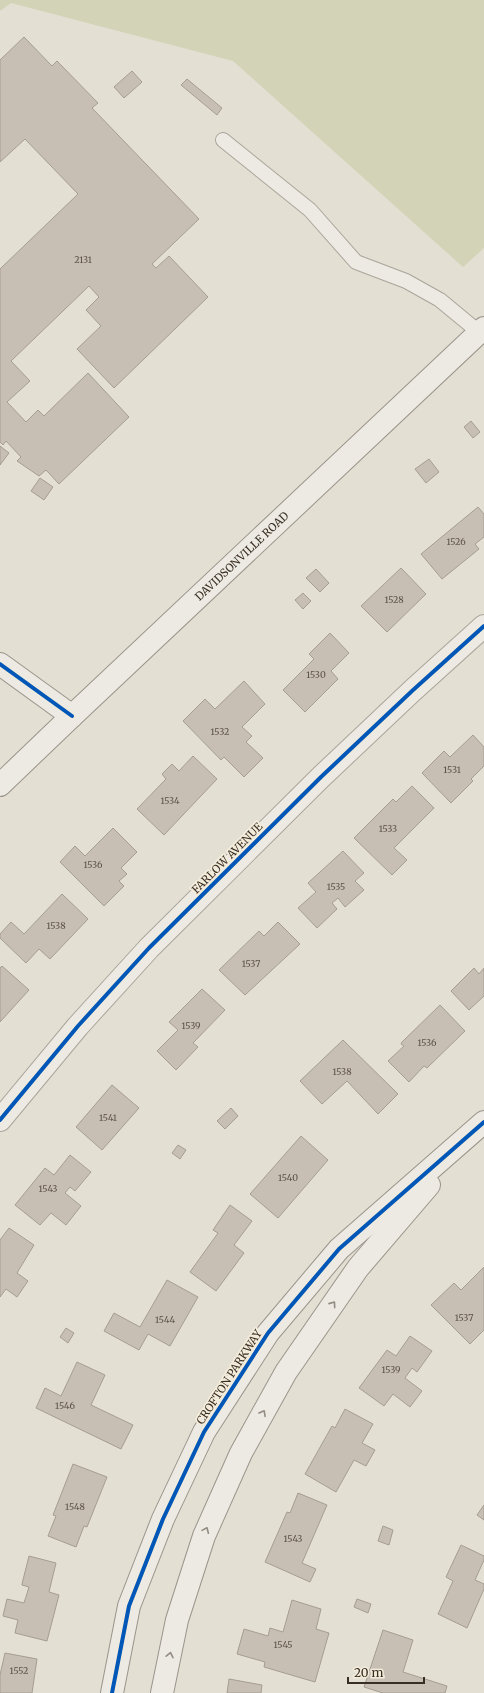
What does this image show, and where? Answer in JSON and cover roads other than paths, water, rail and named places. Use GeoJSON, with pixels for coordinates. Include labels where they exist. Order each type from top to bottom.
{"type":"FeatureCollection","features":[{"type":"Feature","properties":{"kind":"street","name":"DAVIDSONVILLE ROAD"},"geometry":{"type":"LineString","coordinates":[[0,786],[72,716],[482,330]]}},
{"type":"Feature","properties":{"kind":"street","name":"FARLOW AVENUE"},"geometry":{"type":"LineString","coordinates":[[0,1120],[78,1026],[149,948],[321,777],[484,626]]}},
{"type":"Feature","properties":{"kind":"street"},"geometry":{"type":"LineString","coordinates":[[0,664],[72,716]]}},
{"type":"Feature","properties":{"kind":"street","name":"CROFTON PARKWAY"},"geometry":{"type":"LineString","coordinates":[[112,1693],[129,1606],[163,1520],[204,1432],[268,1333],[339,1249],[481,1129]]}},
{"type":"Feature","properties":{"kind":"street","name":"CROFTON PARKWAY"},"geometry":{"type":"LineString","coordinates":[[162,1693],[177,1620],[204,1536],[248,1440],[286,1372],[358,1268],[481,1129]]}},
{"type":"Feature","properties":{"kind":"lane"},"geometry":{"type":"LineString","coordinates":[[223,140],[310,210],[356,262],[406,282],[440,300],[482,330]]}}]}
